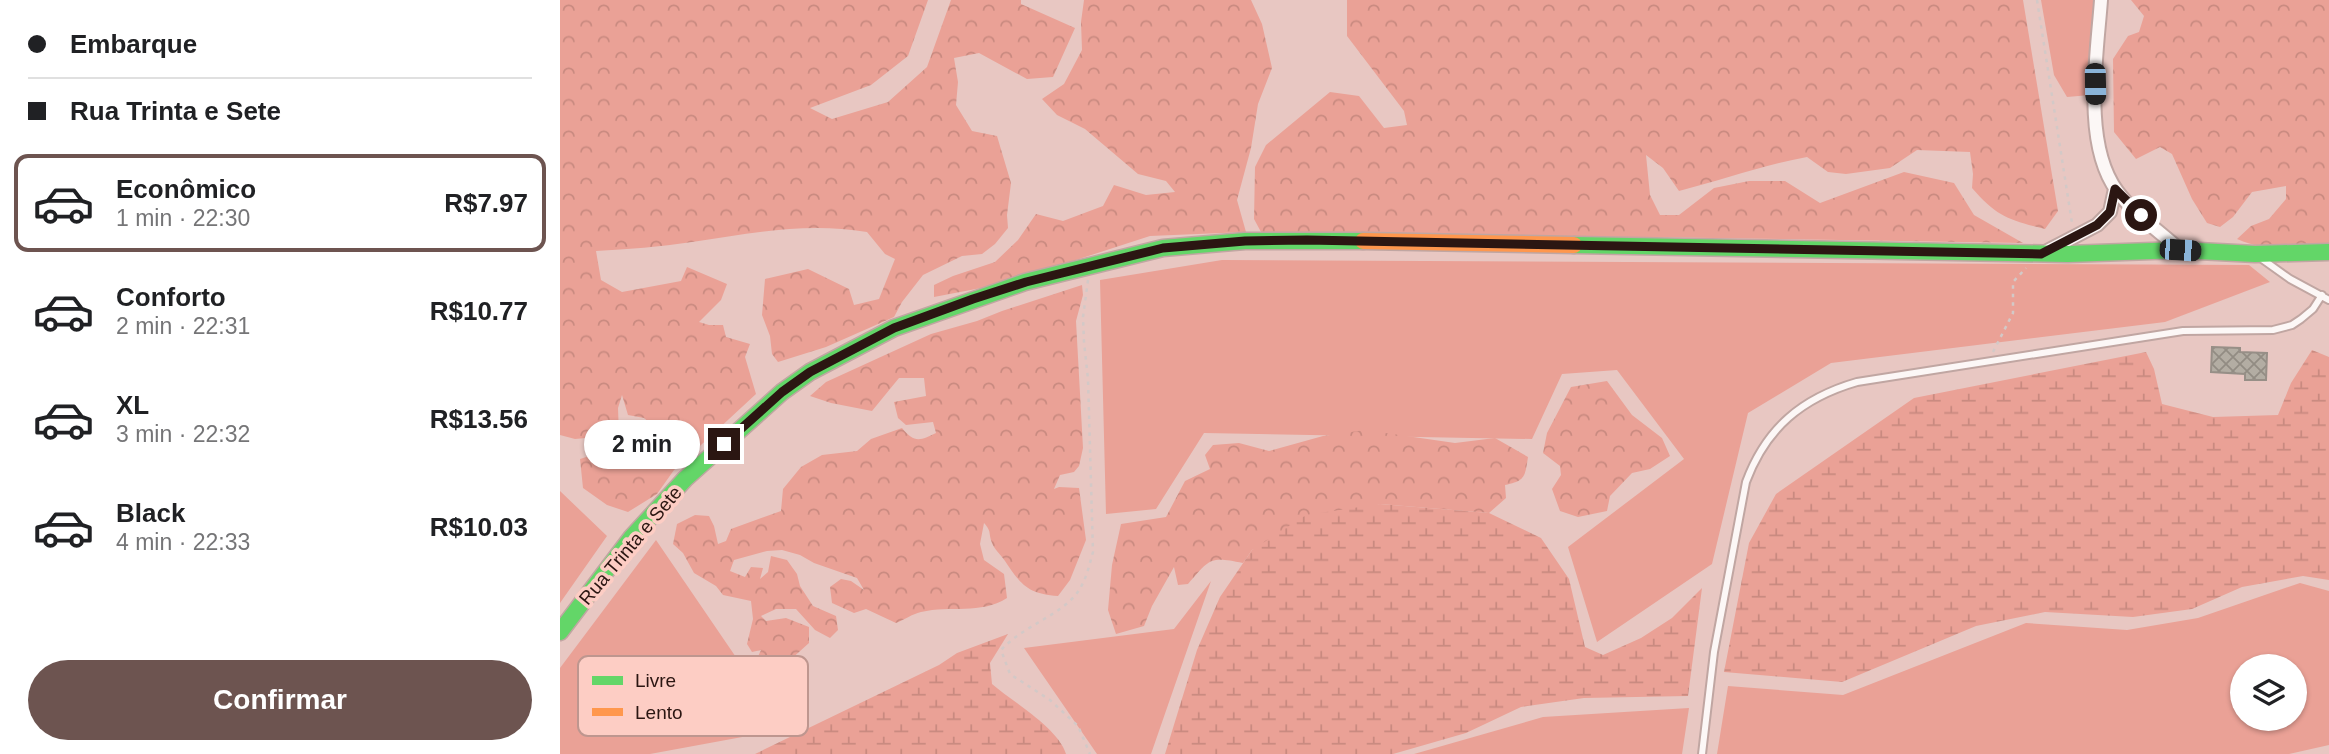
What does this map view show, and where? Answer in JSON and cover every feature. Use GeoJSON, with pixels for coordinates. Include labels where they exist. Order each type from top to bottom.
{"type":"FeatureCollection","features":[{"type":"Feature","properties":{"kind":"street"},"geometry":{"type":"LineString","coordinates":[[2101,0],[2095,84],[2096,126],[2103,161],[2115,189],[2180,250]]}},
{"type":"Feature","properties":{"kind":"street"},"geometry":{"type":"LineString","coordinates":[[2041,254],[2097,225],[2110,212],[2115,189]]}},
{"type":"Feature","properties":{"kind":"street","name":"Rua Trinta e Sete"},"geometry":{"type":"LineString","coordinates":[[560,632],[631,538],[685,479],[782,392],[810,372],[894,328],[1012,286],[1163,248],[1245,241],[1307,240],[2041,254],[2180,250],[2255,254],[2329,253]]}},
{"type":"Feature","properties":{"kind":"lane"},"geometry":{"type":"LineString","coordinates":[[2255,254],[2290,279],[2329,299]]}},
{"type":"Feature","properties":{"kind":"lane"},"geometry":{"type":"LineString","coordinates":[[1702,754],[1714,652],[1746,482],[1762,447],[1784,419],[1832,389],[1857,382],[2183,331],[2273,330],[2291,325],[2301,318],[2313,309],[2322,295]]}},
{"type":"Feature","properties":{"kind":"path"},"geometry":{"type":"LineString","coordinates":[[2037,0],[2075,237]]}},
{"type":"Feature","properties":{"kind":"path"},"geometry":{"type":"LineString","coordinates":[[1988,360],[2013,313],[2013,282],[2041,254]]}},
{"type":"Feature","properties":{"kind":"path"},"geometry":{"type":"LineString","coordinates":[[1090,267],[1083,330],[1089,393],[1093,552],[1086,577],[1065,606],[1014,636],[1002,650],[1010,674],[1050,700],[1078,726],[1090,754]]}},
{"type":"Feature","properties":{"kind":"green space"},"geometry":{"type":"Polygon","coordinates":[[[560,0],[928,0],[908,56],[871,85],[810,108],[832,119],[888,102],[927,67],[951,0],[1021,0],[1021,4],[1075,28],[1053,77],[1027,79],[979,53],[954,58],[958,82],[956,105],[972,131],[997,136],[1011,183],[1008,228],[995,244],[982,254],[962,256],[923,275],[894,317],[826,347],[778,362],[772,354],[770,336],[762,315],[765,279],[808,269],[849,289],[854,305],[879,299],[895,259],[885,254],[867,232],[801,228],[596,251],[601,280],[622,292],[681,281],[687,267],[727,284],[721,300],[699,322],[723,325],[726,337],[750,344],[745,357],[756,394],[674,470],[657,494],[628,512],[607,505],[583,488],[580,459],[636,441],[656,428],[644,418],[628,415],[622,395],[618,408],[619,435],[575,439],[560,435],[560,0]]]}},
{"type":"Feature","properties":{"kind":"green space"},"geometry":{"type":"Polygon","coordinates":[[[1084,0],[1251,0],[1262,24],[1272,68],[1258,104],[1251,148],[1237,200],[1246,232],[1150,236],[1002,284],[934,297],[934,285],[995,262],[1018,240],[1036,214],[1063,221],[1103,206],[1114,185],[1146,195],[1175,192],[1166,181],[1138,174],[1085,129],[1057,115],[1042,99],[1064,84],[1082,50],[1081,22],[1084,0]]]}},
{"type":"Feature","properties":{"kind":"green space"},"geometry":{"type":"Polygon","coordinates":[[[1347,0],[2023,0],[2058,211],[2045,229],[2004,216],[1972,188],[1970,152],[1917,150],[1890,168],[1846,174],[1828,172],[1807,157],[1679,191],[1663,168],[1646,155],[1650,195],[1660,215],[1679,215],[1714,188],[1749,181],[1785,181],[1820,203],[1904,172],[1954,183],[1974,215],[2023,243],[1647,237],[1304,236],[1261,232],[1254,219],[1255,167],[1266,145],[1330,92],[1359,96],[1384,128],[1407,125],[1404,111],[1347,36],[1347,0]]]}},
{"type":"Feature","properties":{"kind":"green space"},"geometry":{"type":"Polygon","coordinates":[[[2041,0],[2098,0],[2090,95],[2067,97],[2054,75],[2041,0]]]}},
{"type":"Feature","properties":{"kind":"green space"},"geometry":{"type":"Polygon","coordinates":[[[2131,0],[2329,0],[2329,250],[2271,248],[2237,239],[2251,226],[2269,219],[2286,199],[2286,186],[2252,192],[2233,217],[2220,227],[2207,223],[2192,199],[2172,154],[2160,147],[2136,159],[2114,132],[2113,59],[2128,36],[2139,32],[2144,16],[2131,0]]]}},
{"type":"Feature","properties":{"kind":"green space"},"geometry":{"type":"Polygon","coordinates":[[[1222,260],[2249,265],[2270,282],[2165,322],[1831,363],[1748,413],[1712,564],[1597,642],[1568,547],[1684,459],[1617,370],[1562,374],[1532,439],[1204,433],[1156,509],[1106,514],[1100,280],[1222,260]]]}},
{"type":"Feature","properties":{"kind":"green space"},"geometry":{"type":"Polygon","coordinates":[[[1082,285],[1083,295],[1076,321],[1083,448],[1079,466],[1074,472],[1060,475],[1054,489],[1079,488],[1086,540],[1070,580],[1058,596],[1039,593],[1026,587],[994,548],[984,523],[980,544],[984,560],[1004,574],[1007,598],[976,608],[921,612],[896,623],[866,609],[854,613],[832,603],[830,587],[841,579],[851,581],[864,590],[857,578],[814,563],[800,555],[782,550],[767,551],[734,560],[730,571],[745,577],[751,567],[763,568],[760,579],[768,572],[771,556],[787,560],[813,606],[836,616],[838,630],[830,638],[815,630],[796,609],[776,609],[761,616],[766,621],[786,618],[809,627],[809,643],[795,656],[758,656],[761,650],[752,652],[747,644],[753,619],[751,601],[723,595],[716,586],[694,573],[683,553],[673,544],[677,524],[695,515],[709,516],[718,544],[726,541],[731,529],[781,511],[783,489],[801,467],[822,455],[857,451],[871,439],[902,428],[918,439],[936,433],[933,422],[906,425],[898,418],[894,402],[926,396],[924,378],[899,378],[872,411],[810,396],[826,382],[931,334],[1082,285]]]}},
{"type":"Feature","properties":{"kind":"green space"},"geometry":{"type":"Polygon","coordinates":[[[2312,350],[2329,357],[2329,580],[2303,576],[2242,587],[2192,609],[2133,617],[2045,612],[1976,626],[1842,682],[1724,672],[1749,543],[1776,494],[1914,398],[2146,352],[2154,369],[2162,404],[2213,417],[2278,415],[2291,383],[2312,350]]]}},
{"type":"Feature","properties":{"kind":"green space"},"geometry":{"type":"Polygon","coordinates":[[[1607,381],[1632,415],[1662,438],[1670,456],[1650,469],[1632,473],[1610,496],[1607,511],[1578,517],[1560,511],[1552,489],[1561,475],[1560,466],[1543,453],[1547,433],[1571,387],[1607,381]]]}},
{"type":"Feature","properties":{"kind":"green space"},"geometry":{"type":"Polygon","coordinates":[[[1365,430],[1455,443],[1495,438],[1528,457],[1526,469],[1520,480],[1505,485],[1506,498],[1489,513],[1380,504],[1252,550],[1243,563],[1223,560],[1211,562],[1188,584],[1178,585],[1174,567],[1144,626],[1116,634],[1108,610],[1112,565],[1121,524],[1166,517],[1185,481],[1210,469],[1205,455],[1213,445],[1239,443],[1269,451],[1323,436],[1365,430]]]}},
{"type":"Feature","properties":{"kind":"green space"},"geometry":{"type":"Polygon","coordinates":[[[560,491],[607,536],[560,603],[560,491]]]}},
{"type":"Feature","properties":{"kind":"green space"},"geometry":{"type":"Polygon","coordinates":[[[1380,504],[1489,513],[1541,538],[1569,579],[1585,647],[1603,655],[1641,638],[1672,618],[1702,588],[1688,696],[1584,698],[1521,707],[1466,733],[1393,754],[1165,754],[1197,650],[1220,597],[1252,550],[1306,515],[1380,504]]]}},
{"type":"Feature","properties":{"kind":"green space"},"geometry":{"type":"Polygon","coordinates":[[[656,540],[735,656],[578,656],[578,736],[747,736],[650,754],[560,754],[560,668],[656,540]]]}},
{"type":"Feature","properties":{"kind":"green space"},"geometry":{"type":"Polygon","coordinates":[[[1211,581],[1151,754],[1097,754],[1024,648],[1174,629],[1211,581]]]}},
{"type":"Feature","properties":{"kind":"green space"},"geometry":{"type":"Polygon","coordinates":[[[2300,583],[2329,591],[2329,745],[2289,754],[1717,754],[1728,686],[1843,695],[2026,623],[2127,630],[2198,618],[2300,583]]]}},
{"type":"Feature","properties":{"kind":"green space"},"geometry":{"type":"Polygon","coordinates":[[[1008,634],[990,663],[992,684],[1045,725],[1066,754],[755,754],[792,736],[808,736],[808,728],[939,665],[957,653],[1008,634]]]}},
{"type":"Feature","properties":{"kind":"green space"},"geometry":{"type":"Polygon","coordinates":[[[1689,708],[1682,754],[1414,754],[1543,717],[1689,708]]]}},
{"type":"Feature","properties":{"kind":"building"},"geometry":{"type":"Polygon","coordinates":[[[2212,347],[2267,353],[2266,380],[2245,380],[2245,374],[2211,372],[2212,347]]]}},
{"type":"Feature","properties":{"kind":"traffic: fast"},"geometry":{"type":"LineString","coordinates":[[560,632],[631,538],[685,479],[782,392],[810,372],[894,328],[1025,282],[1163,248],[1245,241],[1363,241]]}},
{"type":"Feature","properties":{"kind":"traffic: fast"},"geometry":{"type":"LineString","coordinates":[[1574,245],[2068,254],[2180,250],[2255,254],[2329,252]]}},
{"type":"Feature","properties":{"kind":"traffic: slow"},"geometry":{"type":"LineString","coordinates":[[1363,241],[1574,245]]}},
{"type":"Feature","properties":{"kind":"route"},"geometry":{"type":"LineString","coordinates":[[724,444],[782,392],[810,372],[894,328],[1026,282],[1163,248],[1245,241],[1307,240],[2041,254],[2097,225],[2110,212],[2115,189],[2141,215]]}}]}
